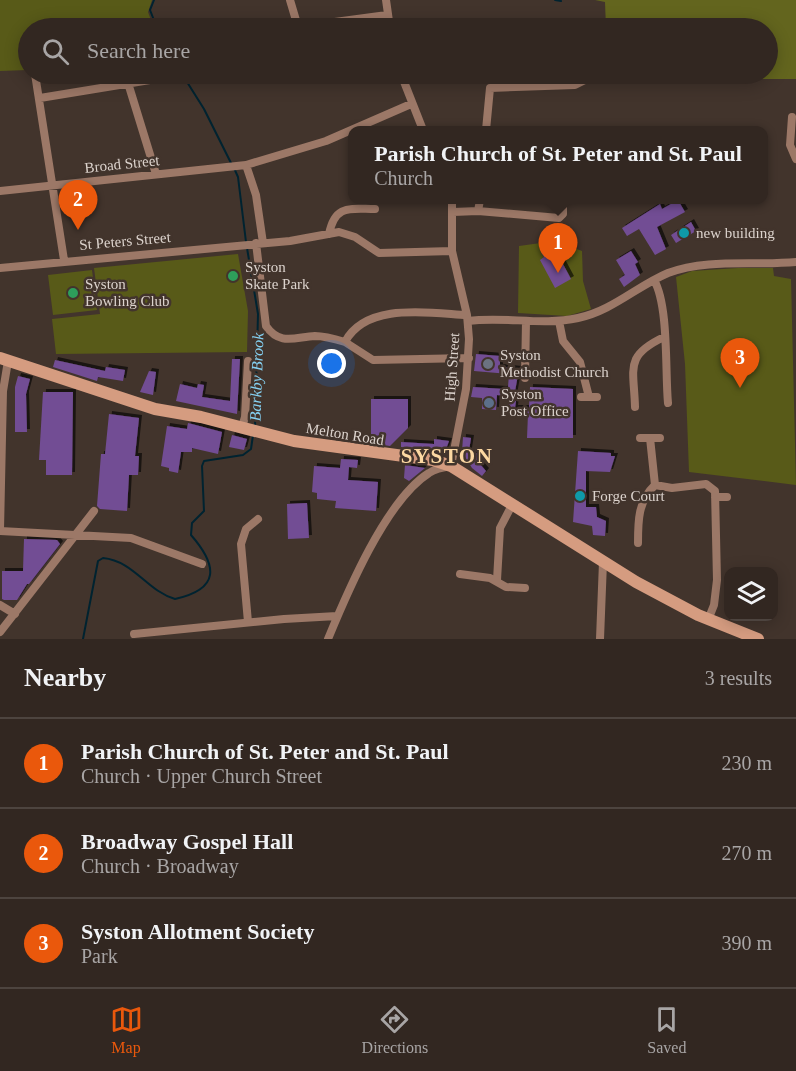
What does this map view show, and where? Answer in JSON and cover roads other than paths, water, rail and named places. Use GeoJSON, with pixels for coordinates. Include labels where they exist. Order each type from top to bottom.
{"type":"FeatureCollection","features":[{"type":"Feature","properties":{"kind":"street"},"geometry":{"type":"LineString","coordinates":[[290,0],[293,18]]}},
{"type":"Feature","properties":{"kind":"street"},"geometry":{"type":"LineString","coordinates":[[386,0],[388,18]]}},
{"type":"Feature","properties":{"kind":"street"},"geometry":{"type":"LineString","coordinates":[[366,18],[387,15]]}},
{"type":"Feature","properties":{"kind":"street"},"geometry":{"type":"LineString","coordinates":[[37,84],[64,260]]}},
{"type":"Feature","properties":{"kind":"street"},"geometry":{"type":"LineString","coordinates":[[40,98],[122,84]]}},
{"type":"Feature","properties":{"kind":"street"},"geometry":{"type":"LineString","coordinates":[[128,84],[156,174]]}},
{"type":"Feature","properties":{"kind":"street"},"geometry":{"type":"LineString","coordinates":[[407,84],[411,104],[421,126]]}},
{"type":"Feature","properties":{"kind":"street"},"geometry":{"type":"LineString","coordinates":[[486,126],[490,88],[574,86],[578,84]]}},
{"type":"Feature","properties":{"kind":"street","name":"Broad Street"},"geometry":{"type":"LineString","coordinates":[[360,126],[411,104]]}},
{"type":"Feature","properties":{"kind":"street"},"geometry":{"type":"LineString","coordinates":[[791,115],[790,145],[796,159]]}},
{"type":"Feature","properties":{"kind":"street","name":"Broad Street"},"geometry":{"type":"LineString","coordinates":[[0,191],[246,165],[326,141],[348,131]]}},
{"type":"Feature","properties":{"kind":"street"},"geometry":{"type":"LineString","coordinates":[[246,165],[256,195],[257,243],[266,326],[271,333],[284,340],[319,336],[345,342],[372,360],[422,361],[469,358]]}},
{"type":"Feature","properties":{"kind":"street","name":"High Street"},"geometry":{"type":"LineString","coordinates":[[451,466],[466,389],[469,358],[468,318],[452,251],[452,204]]}},
{"type":"Feature","properties":{"kind":"street"},"geometry":{"type":"LineString","coordinates":[[478,211],[479,204]]}},
{"type":"Feature","properties":{"kind":"street"},"geometry":{"type":"LineString","coordinates":[[453,212],[478,211],[559,218],[563,214],[562,204]]}},
{"type":"Feature","properties":{"kind":"street"},"geometry":{"type":"LineString","coordinates":[[329,234],[331,222],[337,213],[350,205],[366,213],[375,209]]}},
{"type":"Feature","properties":{"kind":"street","name":"St Peters Street"},"geometry":{"type":"LineString","coordinates":[[0,268],[257,243],[339,232],[361,241],[374,252],[384,254],[452,251]]}},
{"type":"Feature","properties":{"kind":"street"},"geometry":{"type":"LineString","coordinates":[[345,342],[351,331],[358,325],[384,315],[559,321],[592,315],[654,280],[686,268],[796,262]]}},
{"type":"Feature","properties":{"kind":"street"},"geometry":{"type":"LineString","coordinates":[[777,264],[778,275]]}},
{"type":"Feature","properties":{"kind":"street"},"geometry":{"type":"LineString","coordinates":[[654,280],[658,288],[664,337],[668,403]]}},
{"type":"Feature","properties":{"kind":"street"},"geometry":{"type":"LineString","coordinates":[[525,378],[526,321]]}},
{"type":"Feature","properties":{"kind":"street"},"geometry":{"type":"LineString","coordinates":[[559,321],[563,341],[580,362],[589,397]]}},
{"type":"Feature","properties":{"kind":"street"},"geometry":{"type":"LineString","coordinates":[[635,407],[635,358],[643,348],[664,337]]}},
{"type":"Feature","properties":{"kind":"street"},"geometry":{"type":"LineString","coordinates":[[4,359],[0,530],[131,538],[194,556],[201,564]]}},
{"type":"Feature","properties":{"kind":"street","name":"Melton Road"},"geometry":{"type":"LineString","coordinates":[[4,359],[123,400],[294,441],[433,460],[451,466],[603,562],[670,601],[742,636],[758,639]]}},
{"type":"Feature","properties":{"kind":"street"},"geometry":{"type":"LineString","coordinates":[[245,428],[248,361]]}},
{"type":"Feature","properties":{"kind":"street"},"geometry":{"type":"LineString","coordinates":[[627,536],[638,539],[644,498],[655,485],[655,438],[640,438]]}},
{"type":"Feature","properties":{"kind":"street"},"geometry":{"type":"LineString","coordinates":[[328,639],[360,566],[397,507],[429,472],[451,466]]}},
{"type":"Feature","properties":{"kind":"street"},"geometry":{"type":"LineString","coordinates":[[655,485],[672,488],[706,484],[712,487],[715,497],[717,594],[708,620]]}},
{"type":"Feature","properties":{"kind":"street"},"geometry":{"type":"LineString","coordinates":[[715,497],[727,497]]}},
{"type":"Feature","properties":{"kind":"street"},"geometry":{"type":"LineString","coordinates":[[497,580],[500,528],[512,505]]}},
{"type":"Feature","properties":{"kind":"street"},"geometry":{"type":"LineString","coordinates":[[0,632],[94,511]]}},
{"type":"Feature","properties":{"kind":"street"},"geometry":{"type":"LineString","coordinates":[[248,622],[241,544],[246,529],[258,519]]}},
{"type":"Feature","properties":{"kind":"street"},"geometry":{"type":"LineString","coordinates":[[600,639],[603,562]]}},
{"type":"Feature","properties":{"kind":"street"},"geometry":{"type":"LineString","coordinates":[[460,574],[497,580],[506,587],[525,588]]}},
{"type":"Feature","properties":{"kind":"street"},"geometry":{"type":"LineString","coordinates":[[0,605],[15,614]]}},
{"type":"Feature","properties":{"kind":"street"},"geometry":{"type":"LineString","coordinates":[[134,634],[248,622],[337,616]]}},
{"type":"Feature","properties":{"kind":"waterway","name":"Barkby Brook"},"geometry":{"type":"LineString","coordinates":[[153,18],[150,10],[154,0]]}},
{"type":"Feature","properties":{"kind":"waterway"},"geometry":{"type":"LineString","coordinates":[[555,0],[561,1]]}},
{"type":"Feature","properties":{"kind":"waterway","name":"Barkby Brook"},"geometry":{"type":"LineString","coordinates":[[188,84],[204,109],[231,163]]}},
{"type":"Feature","properties":{"kind":"waterway","name":"Barkby Brook"},"geometry":{"type":"LineString","coordinates":[[234,168],[238,177],[246,242]]}},
{"type":"Feature","properties":{"kind":"waterway","name":"Barkby Brook"},"geometry":{"type":"LineString","coordinates":[[247,248],[258,314],[255,427]]}},
{"type":"Feature","properties":{"kind":"waterway","name":"Barkby Brook"},"geometry":{"type":"LineString","coordinates":[[83,639],[98,561],[103,558],[114,560],[132,570],[156,590],[175,599],[190,595],[207,583],[210,566],[200,546],[191,535],[192,523],[204,511],[202,466],[204,461],[243,455],[251,449],[253,435]]}},
{"type":"Feature","properties":{"kind":"place","name":"Broadway Gospel Hall"},"geometry":{"type":"Point","coordinates":[78,230]}},
{"type":"Feature","properties":{"kind":"place","name":"new building"},"geometry":{"type":"Point","coordinates":[684,233]}},
{"type":"Feature","properties":{"kind":"place","name":"Parish Church of St. Peter and St. Paul"},"geometry":{"type":"Point","coordinates":[558,273]}},
{"type":"Feature","properties":{"kind":"place","name":"Syston Skate Park"},"geometry":{"type":"Point","coordinates":[233,276]}},
{"type":"Feature","properties":{"kind":"place","name":"Syston Bowling Club"},"geometry":{"type":"Point","coordinates":[73,293]}},
{"type":"Feature","properties":{"kind":"place","name":"Syston Methodist Church"},"geometry":{"type":"Point","coordinates":[488,364]}},
{"type":"Feature","properties":{"kind":"place","name":"Syston Allotment Society"},"geometry":{"type":"Point","coordinates":[740,388]}},
{"type":"Feature","properties":{"kind":"place","name":"Syston Post Office"},"geometry":{"type":"Point","coordinates":[489,403]}},
{"type":"Feature","properties":{"kind":"place","name":"Forge Court"},"geometry":{"type":"Point","coordinates":[580,496]}},
{"type":"Feature","properties":{"kind":"district","name":"SYSTON"},"geometry":{"type":"Point","coordinates":[447,456]}}]}
